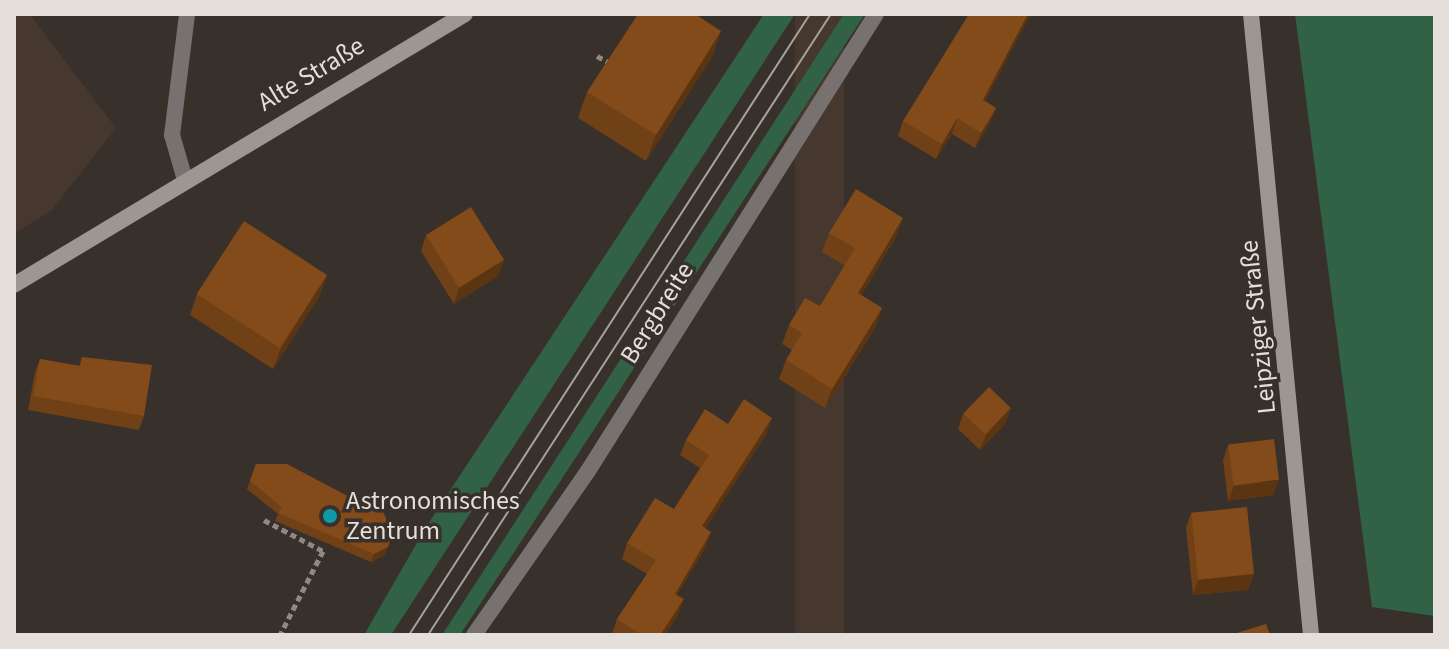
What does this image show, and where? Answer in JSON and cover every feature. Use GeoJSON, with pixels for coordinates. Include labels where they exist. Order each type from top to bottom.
{"type":"FeatureCollection","features":[{"type":"Feature","properties":{"kind":"street"},"geometry":{"type":"LineString","coordinates":[[185,180],[172,135],[187,14]]}},
{"type":"Feature","properties":{"kind":"street","name":"Alte Straße"},"geometry":{"type":"LineString","coordinates":[[14,285],[465,14]]}},
{"type":"Feature","properties":{"kind":"street","name":"Bergbreite"},"geometry":{"type":"LineString","coordinates":[[474,635],[588,471],[876,14]]}},
{"type":"Feature","properties":{"kind":"street","name":"Leipziger Straße"},"geometry":{"type":"LineString","coordinates":[[1251,14],[1311,635]]}},
{"type":"Feature","properties":{"kind":"path"},"geometry":{"type":"LineString","coordinates":[[597,56],[616,67]]}},
{"type":"Feature","properties":{"kind":"path"},"geometry":{"type":"LineString","coordinates":[[264,520],[323,551],[280,635]]}},
{"type":"Feature","properties":{"kind":"shaded area"},"geometry":{"type":"Polygon","coordinates":[[[14,14],[30,14],[116,128],[52,210],[14,234],[14,14]]]}},
{"type":"Feature","properties":{"kind":"shaded area"},"geometry":{"type":"Polygon","coordinates":[[[795,14],[844,14],[844,635],[795,635],[795,14]]]}},
{"type":"Feature","properties":{"kind":"green space"},"geometry":{"type":"Polygon","coordinates":[[[764,14],[795,14],[391,635],[364,635],[426,527],[764,14]]]}},
{"type":"Feature","properties":{"kind":"green space"},"geometry":{"type":"Polygon","coordinates":[[[844,14],[865,14],[460,635],[442,635],[844,14]]]}},
{"type":"Feature","properties":{"kind":"green space"},"geometry":{"type":"Polygon","coordinates":[[[1295,14],[1435,14],[1435,616],[1372,607],[1295,14]]]}},
{"type":"Feature","properties":{"kind":"building"},"geometry":{"type":"Polygon","coordinates":[[[638,14],[695,14],[721,31],[656,135],[587,92],[638,14]]]}},
{"type":"Feature","properties":{"kind":"building"},"geometry":{"type":"Polygon","coordinates":[[[969,14],[1028,14],[983,100],[996,108],[981,133],[957,118],[942,144],[903,121],[969,14]]]}},
{"type":"Feature","properties":{"kind":"building"},"geometry":{"type":"Polygon","coordinates":[[[856,189],[903,218],[858,293],[882,308],[832,389],[786,360],[802,333],[789,325],[805,298],[820,306],[855,248],[829,233],[856,189]]]}},
{"type":"Feature","properties":{"kind":"building"},"geometry":{"type":"Polygon","coordinates":[[[471,207],[504,260],[459,288],[426,235],[471,207]]]}},
{"type":"Feature","properties":{"kind":"building"},"geometry":{"type":"Polygon","coordinates":[[[244,221],[327,275],[280,348],[197,294],[244,221]]]}},
{"type":"Feature","properties":{"kind":"building"},"geometry":{"type":"Polygon","coordinates":[[[82,357],[152,365],[144,416],[33,396],[40,359],[80,366],[82,357]]]}},
{"type":"Feature","properties":{"kind":"building"},"geometry":{"type":"Polygon","coordinates":[[[989,387],[1011,408],[985,434],[963,414],[989,387]]]}},
{"type":"Feature","properties":{"kind":"building"},"geometry":{"type":"Polygon","coordinates":[[[744,399],[772,418],[702,526],[711,532],[675,594],[684,599],[660,635],[642,635],[617,619],[656,560],[627,543],[655,498],[674,509],[709,455],[686,440],[705,409],[728,424],[744,399]]]}},
{"type":"Feature","properties":{"kind":"building"},"geometry":{"type":"Polygon","coordinates":[[[1274,439],[1279,480],[1233,485],[1228,445],[1274,439]]]}},
{"type":"Feature","properties":{"kind":"building","name":"Astronomisches Zentrum"},"geometry":{"type":"Polygon","coordinates":[[[256,464],[287,464],[361,503],[364,497],[380,506],[393,532],[388,547],[374,554],[278,513],[282,507],[250,481],[256,464]]]}},
{"type":"Feature","properties":{"kind":"building"},"geometry":{"type":"Polygon","coordinates":[[[1247,507],[1254,574],[1198,579],[1191,513],[1247,507]]]}},
{"type":"Feature","properties":{"kind":"building"},"geometry":{"type":"Polygon","coordinates":[[[1266,624],[1270,635],[1230,635],[1266,624]]]}},
{"type":"Feature","properties":{"kind":"tram line"},"geometry":{"type":"LineString","coordinates":[[409,635],[810,14]]}},
{"type":"Feature","properties":{"kind":"tram line"},"geometry":{"type":"LineString","coordinates":[[428,635],[831,14]]}},
{"type":"Feature","properties":{"kind":"place","name":"Astronomisches Zentrum"},"geometry":{"type":"Point","coordinates":[330,516]}}]}
